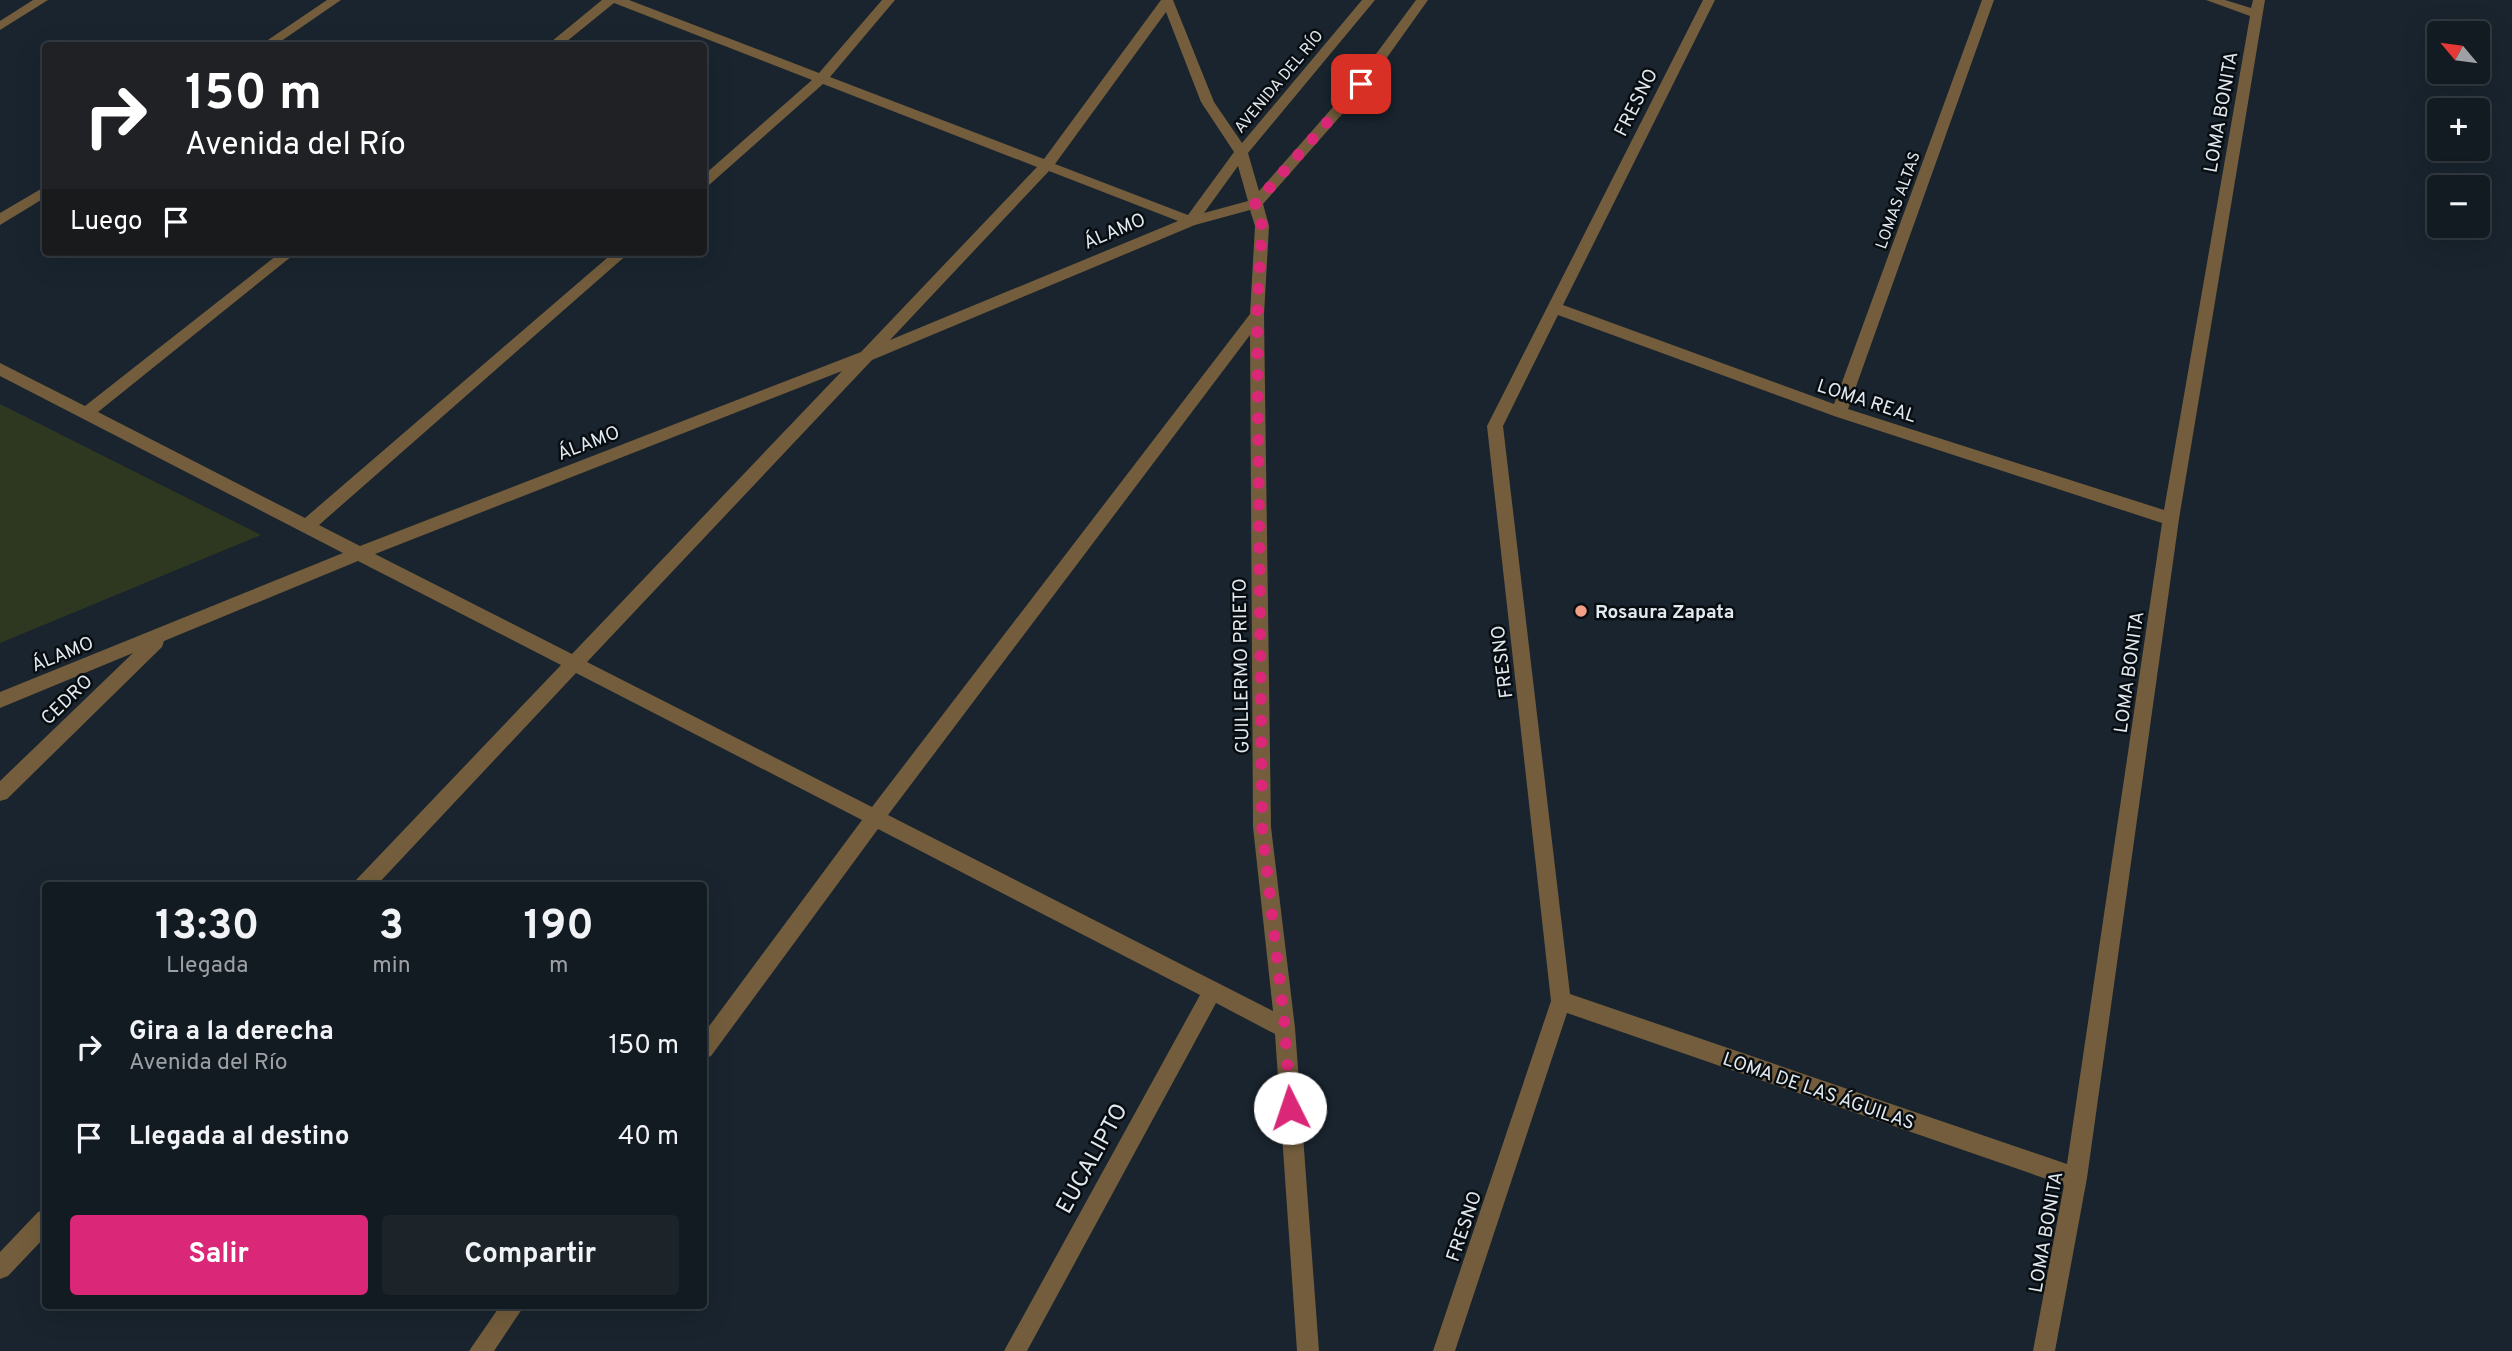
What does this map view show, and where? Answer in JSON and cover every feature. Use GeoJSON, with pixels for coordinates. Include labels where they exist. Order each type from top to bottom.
{"type":"FeatureCollection","features":[{"type":"Feature","properties":{"kind":"street"},"geometry":{"type":"LineString","coordinates":[[0,26],[42,0]]}},
{"type":"Feature","properties":{"kind":"street"},"geometry":{"type":"LineString","coordinates":[[271,42],[335,0]]}},
{"type":"Feature","properties":{"kind":"street"},"geometry":{"type":"LineString","coordinates":[[557,42],[610,0]]}},
{"type":"Feature","properties":{"kind":"street"},"geometry":{"type":"LineString","coordinates":[[618,0],[1191,220],[1241,152]]}},
{"type":"Feature","properties":{"kind":"street"},"geometry":{"type":"LineString","coordinates":[[707,179],[822,78],[889,0]]}},
{"type":"Feature","properties":{"kind":"street","name":"AVENIDA DEL RÍO"},"geometry":{"type":"LineString","coordinates":[[1241,152],[1368,0]]}},
{"type":"Feature","properties":{"kind":"street"},"geometry":{"type":"LineString","coordinates":[[1255,204],[1361,84],[1422,0]]}},
{"type":"Feature","properties":{"kind":"street","name":"FRESNO"},"geometry":{"type":"LineString","coordinates":[[1444,1351],[1561,1001],[1495,426],[1709,0]]}},
{"type":"Feature","properties":{"kind":"street","name":"LOMAS ALTAS"},"geometry":{"type":"LineString","coordinates":[[1839,412],[1988,0]]}},
{"type":"Feature","properties":{"kind":"street"},"geometry":{"type":"LineString","coordinates":[[2212,0],[2259,7]]}},
{"type":"Feature","properties":{"kind":"street"},"geometry":{"type":"LineString","coordinates":[[367,882],[1047,165],[1167,1]]}},
{"type":"Feature","properties":{"kind":"street","name":"GUILLERMO PRIETO"},"geometry":{"type":"LineString","coordinates":[[1167,1],[1208,102],[1241,152],[1262,226],[1257,315],[1262,827],[1285,1028],[1308,1351]]}},
{"type":"Feature","properties":{"kind":"street","name":"LOMA BONITA"},"geometry":{"type":"LineString","coordinates":[[2044,1351],[2076,1178],[2171,519],[2259,7]]}},
{"type":"Feature","properties":{"kind":"street"},"geometry":{"type":"LineString","coordinates":[[0,220],[42,193]]}},
{"type":"Feature","properties":{"kind":"street","name":"ÁLAMO"},"geometry":{"type":"LineString","coordinates":[[0,700],[359,553],[863,357],[1191,220],[1255,204]]}},
{"type":"Feature","properties":{"kind":"street"},"geometry":{"type":"LineString","coordinates":[[86,413],[285,256]]}},
{"type":"Feature","properties":{"kind":"street"},"geometry":{"type":"LineString","coordinates":[[307,526],[618,256]]}},
{"type":"Feature","properties":{"kind":"street","name":"LOMA REAL"},"geometry":{"type":"LineString","coordinates":[[1555,309],[1839,412],[2171,519]]}},
{"type":"Feature","properties":{"kind":"street"},"geometry":{"type":"LineString","coordinates":[[707,1045],[875,817],[1257,315]]}},
{"type":"Feature","properties":{"kind":"street"},"geometry":{"type":"LineString","coordinates":[[0,369],[1285,1028]]}},
{"type":"Feature","properties":{"kind":"street","name":"CEDRO"},"geometry":{"type":"LineString","coordinates":[[0,793],[161,636]]}},
{"type":"Feature","properties":{"kind":"street","name":"EUCALIPTO"},"geometry":{"type":"LineString","coordinates":[[1015,1351],[1213,990]]}},
{"type":"Feature","properties":{"kind":"street","name":"LOMA DE LAS ÁGUILAS"},"geometry":{"type":"LineString","coordinates":[[1561,1001],[2076,1178]]}},
{"type":"Feature","properties":{"kind":"street"},"geometry":{"type":"LineString","coordinates":[[0,1268],[42,1224]]}},
{"type":"Feature","properties":{"kind":"street"},"geometry":{"type":"LineString","coordinates":[[480,1351],[511,1309]]}},
{"type":"Feature","properties":{"kind":"green space"},"geometry":{"type":"Polygon","coordinates":[[[0,404],[261,535],[0,643],[0,404]]]}},
{"type":"Feature","properties":{"kind":"place","name":"Rosaura Zapata"},"geometry":{"type":"Point","coordinates":[1581,611]}},
{"type":"Feature","properties":{"kind":"route"},"geometry":{"type":"LineString","coordinates":[[1290,1108],[1285,1028],[1262,827],[1257,315],[1262,226],[1255,204],[1361,84]]}}]}
